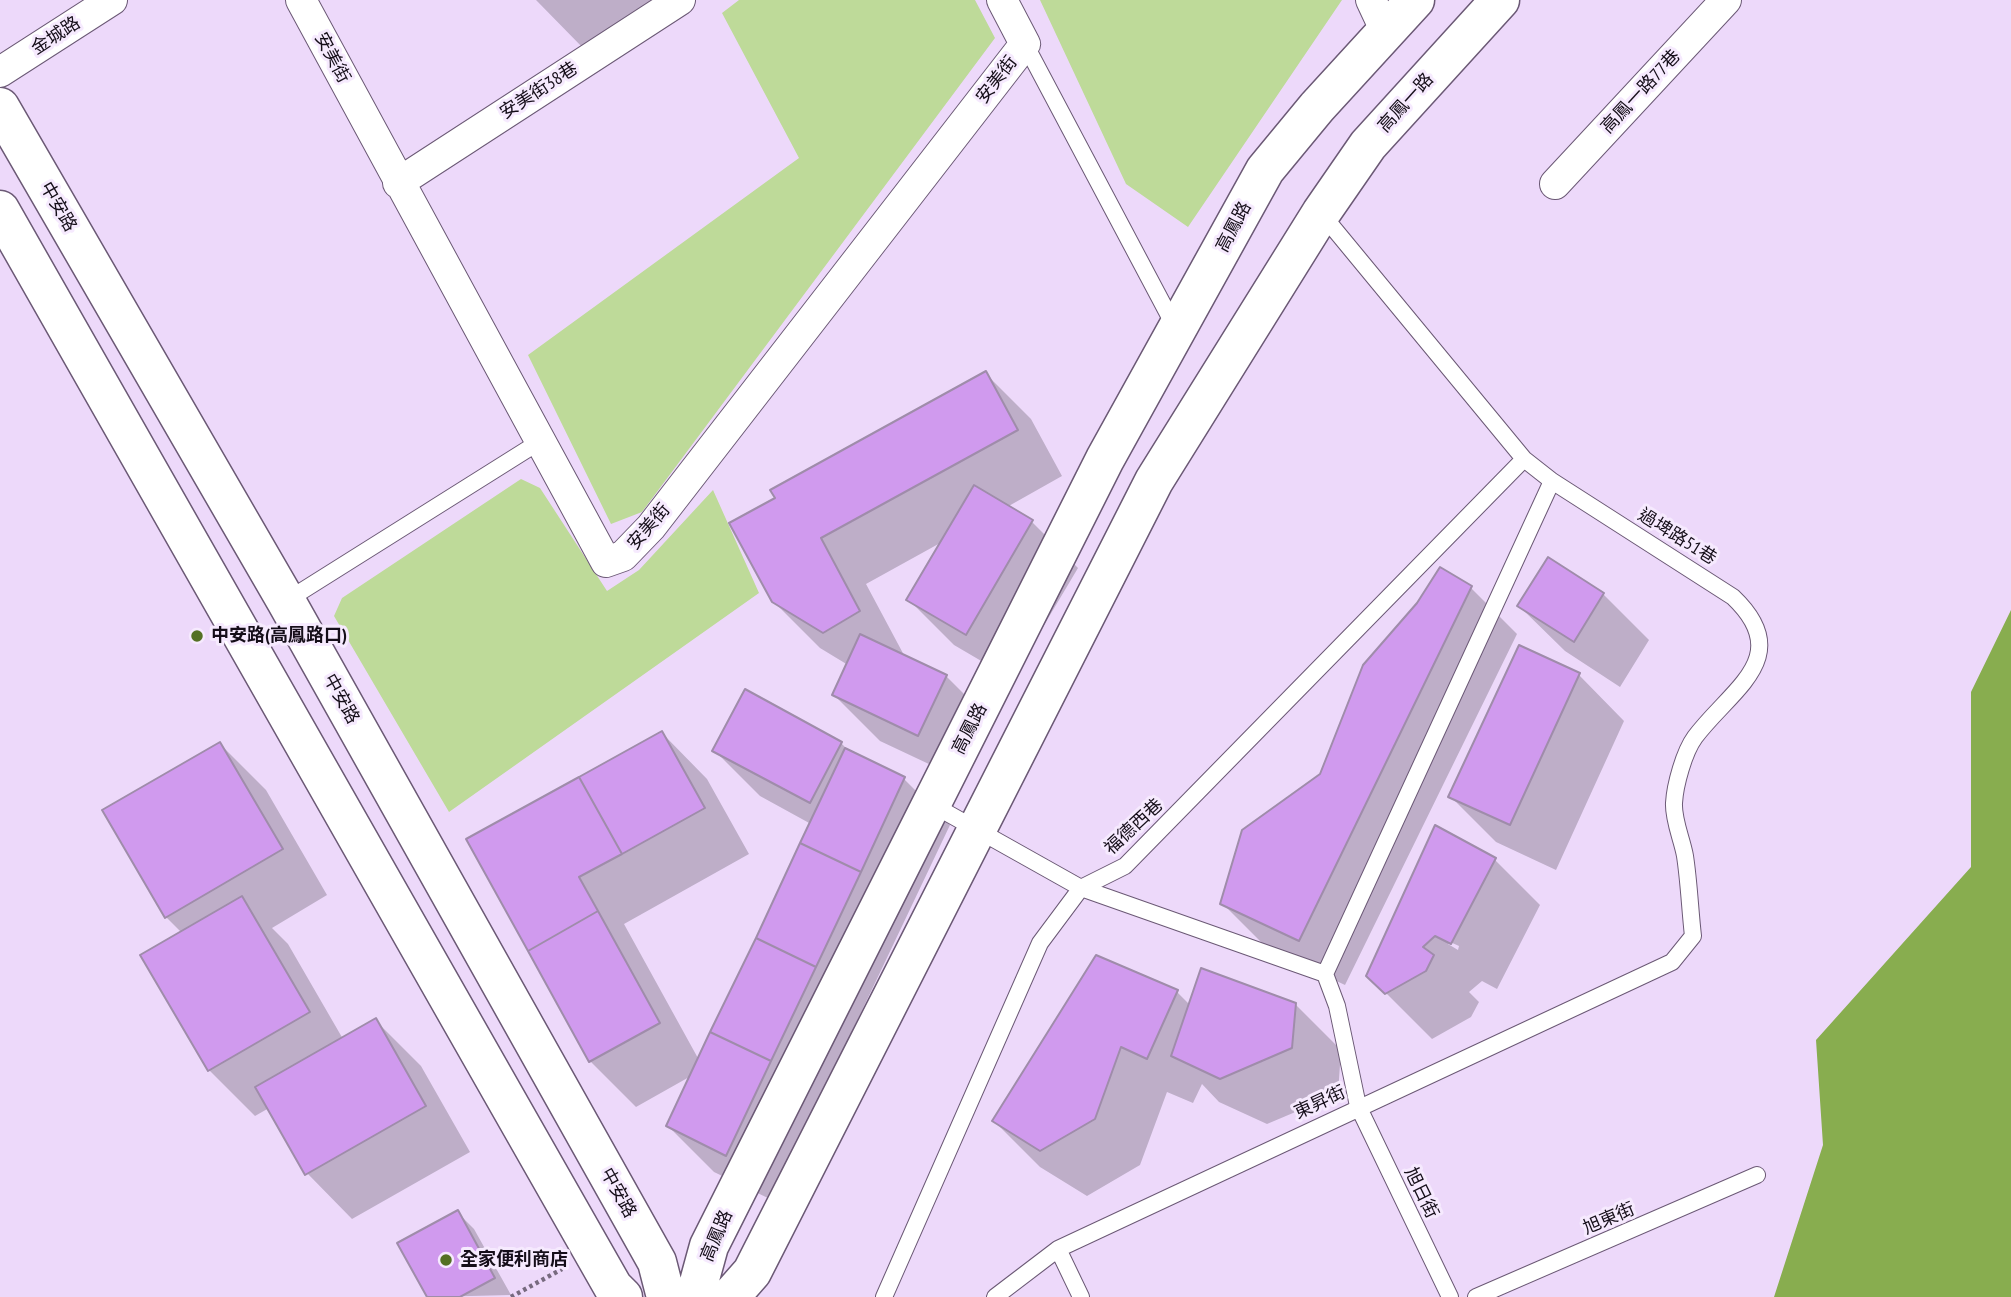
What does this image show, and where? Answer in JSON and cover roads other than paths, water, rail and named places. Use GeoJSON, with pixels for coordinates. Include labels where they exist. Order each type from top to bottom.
{"type":"FeatureCollection","features":[{"type":"Feature","properties":{"kind":"street","name":"金城路"},"geometry":{"type":"LineString","coordinates":[[0,72],[112,0]]}},
{"type":"Feature","properties":{"kind":"street","name":"安美街"},"geometry":{"type":"LineString","coordinates":[[301,0],[606,562],[623,556],[659,516],[1025,44]]}},
{"type":"Feature","properties":{"kind":"street","name":"安美街38巷"},"geometry":{"type":"LineString","coordinates":[[398,183],[680,0]]}},
{"type":"Feature","properties":{"kind":"street"},"geometry":{"type":"LineString","coordinates":[[1002,0],[1025,44]]}},
{"type":"Feature","properties":{"kind":"street"},"geometry":{"type":"LineString","coordinates":[[1378,16],[1415,0]]}},
{"type":"Feature","properties":{"kind":"street","name":"高鳳一路"},"geometry":{"type":"LineString","coordinates":[[1321,213],[1368,145],[1500,0]]}},
{"type":"Feature","properties":{"kind":"street","name":"高鳳一路77巷"},"geometry":{"type":"LineString","coordinates":[[1555,184],[1726,0]]}},
{"type":"Feature","properties":{"kind":"street","name":"高鳳路"},"geometry":{"type":"LineString","coordinates":[[695,1297],[709,1246],[1105,459],[1178,332],[1265,170],[1378,16]]}},
{"type":"Feature","properties":{"kind":"street","name":"中安路"},"geometry":{"type":"LineString","coordinates":[[0,107],[286,601],[657,1262],[666,1297]]}},
{"type":"Feature","properties":{"kind":"street"},"geometry":{"type":"LineString","coordinates":[[0,210],[613,1287],[623,1297]]}},
{"type":"Feature","properties":{"kind":"street"},"geometry":{"type":"LineString","coordinates":[[730,1297],[752,1272],[1154,481],[1321,213]]}},
{"type":"Feature","properties":{"kind":"lane"},"geometry":{"type":"LineString","coordinates":[[1025,44],[1178,332]]}},
{"type":"Feature","properties":{"kind":"lane","name":"過埤路51巷"},"geometry":{"type":"LineString","coordinates":[[1321,213],[1524,459],[1552,481],[1733,597],[1750,613],[1758,630],[1761,651],[1748,677],[1694,738],[1683,769],[1674,804],[1685,855],[1693,936],[1672,962]]}},
{"type":"Feature","properties":{"kind":"lane"},"geometry":{"type":"LineString","coordinates":[[286,601],[539,442]]}},
{"type":"Feature","properties":{"kind":"lane","name":"福德西巷"},"geometry":{"type":"LineString","coordinates":[[884,1297],[1040,943],[1081,888],[1125,866],[1524,459]]}},
{"type":"Feature","properties":{"kind":"lane"},"geometry":{"type":"LineString","coordinates":[[933,805],[1081,888],[1325,974],[1552,481]]}},
{"type":"Feature","properties":{"kind":"lane","name":"東昇街"},"geometry":{"type":"LineString","coordinates":[[995,1297],[1058,1249],[1358,1106],[1672,962]]}},
{"type":"Feature","properties":{"kind":"lane","name":"旭日街"},"geometry":{"type":"LineString","coordinates":[[1325,974],[1336,1006],[1358,1106],[1450,1297]]}},
{"type":"Feature","properties":{"kind":"lane","name":"旭東街"},"geometry":{"type":"LineString","coordinates":[[1476,1297],[1757,1175]]}},
{"type":"Feature","properties":{"kind":"lane"},"geometry":{"type":"LineString","coordinates":[[1058,1249],[1081,1297]]}},
{"type":"Feature","properties":{"kind":"place","name":"中安路(高鳳路口)"},"geometry":{"type":"Point","coordinates":[197,636]}},
{"type":"Feature","properties":{"kind":"place","name":"全家便利商店"},"geometry":{"type":"Point","coordinates":[446,1260]}}]}
